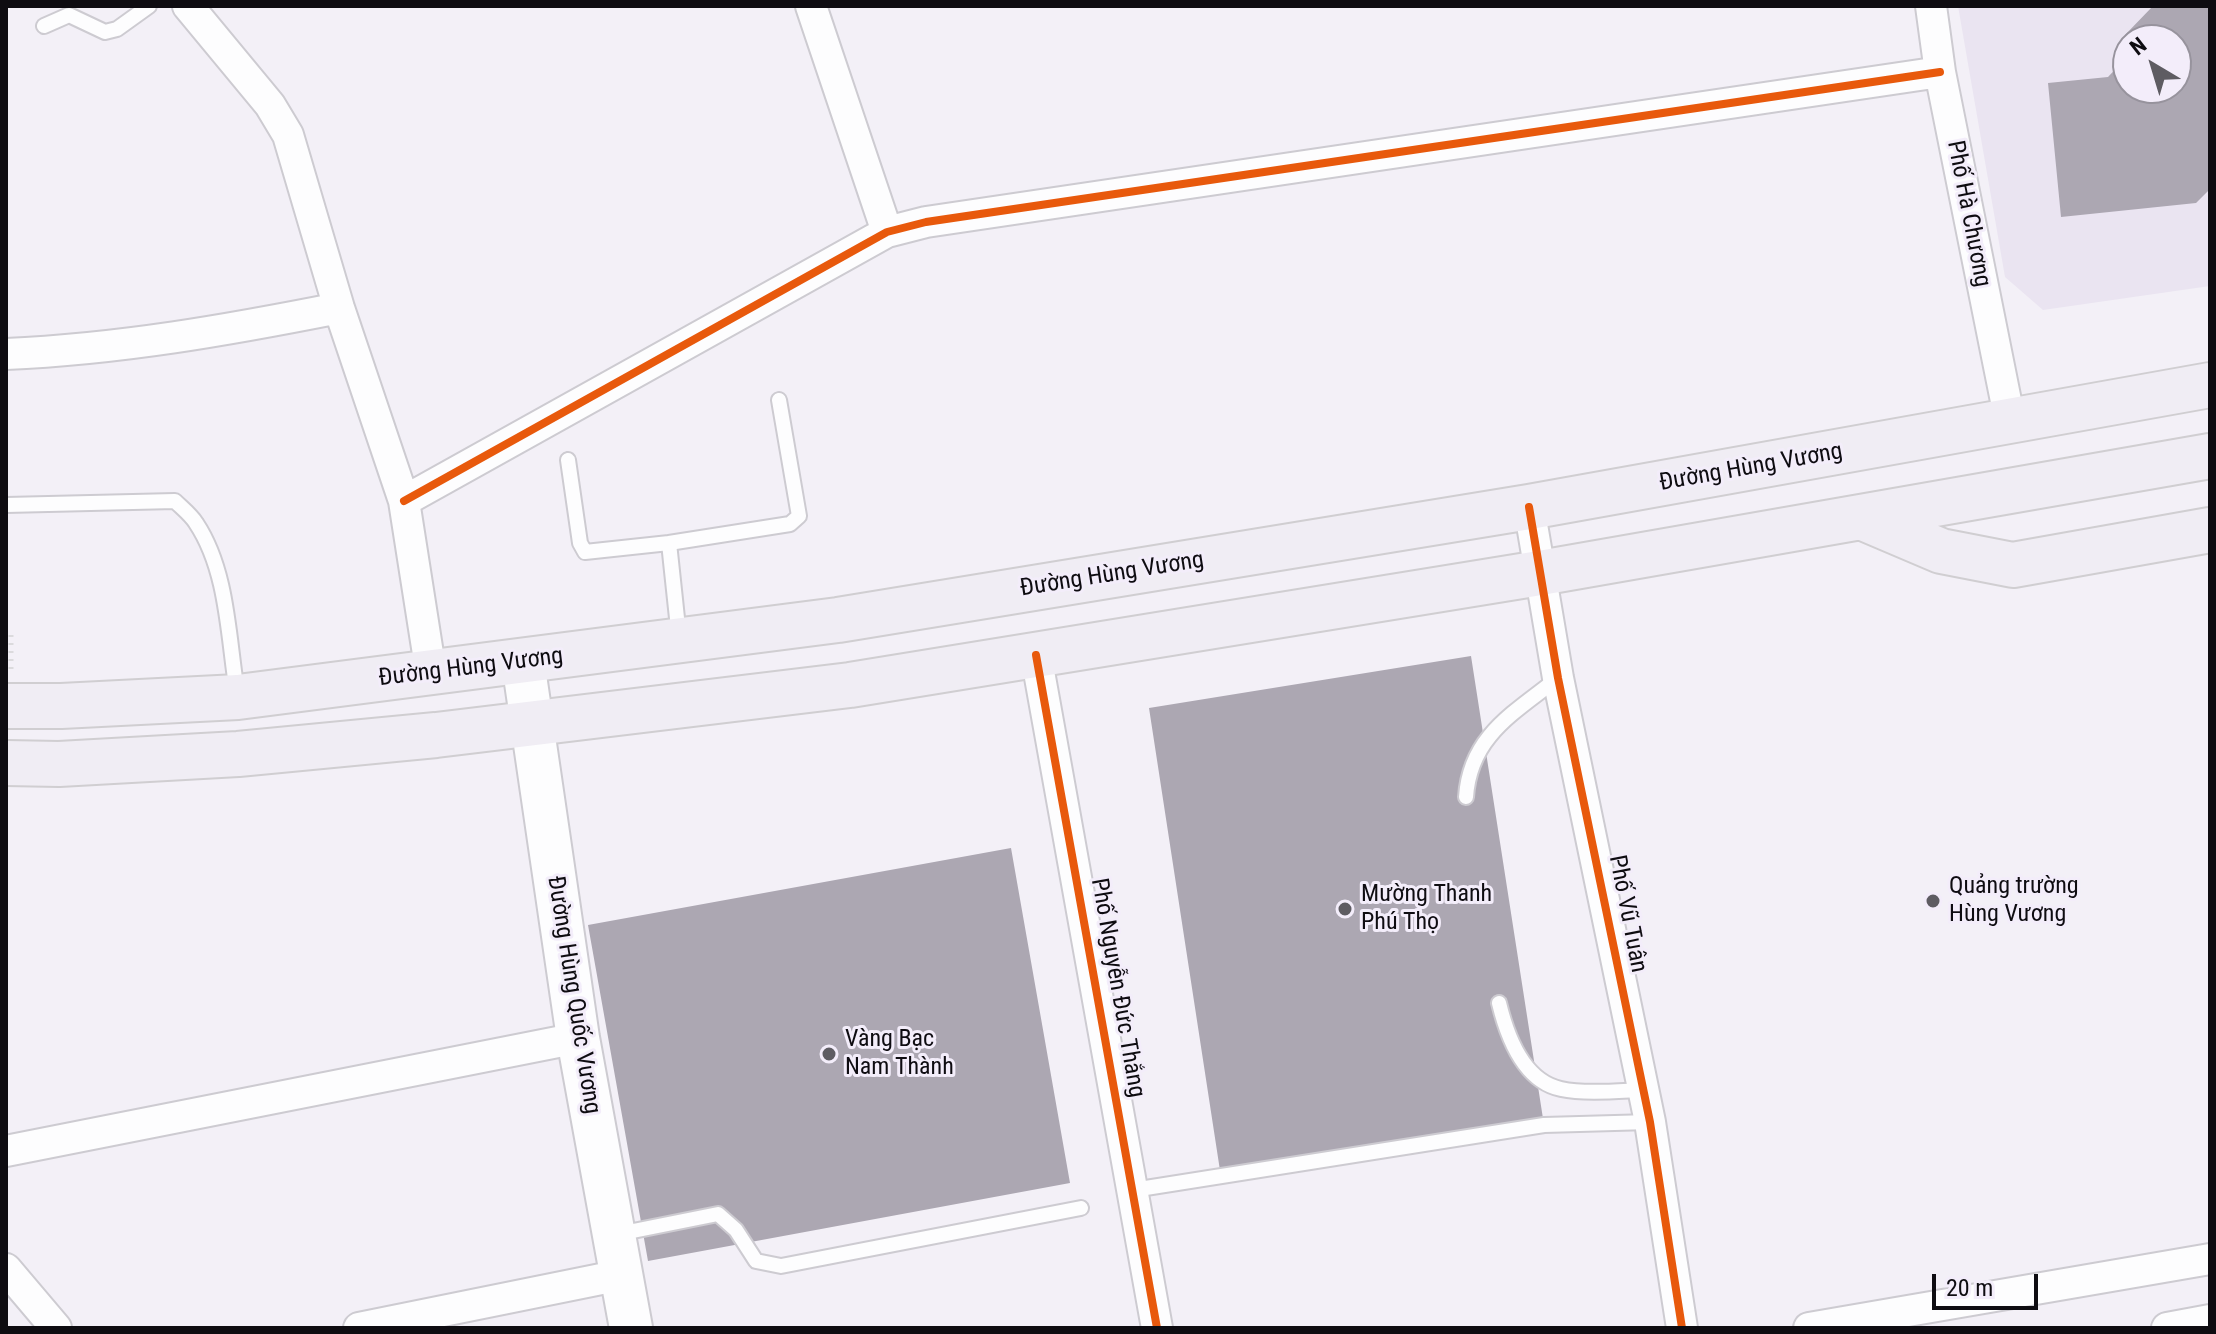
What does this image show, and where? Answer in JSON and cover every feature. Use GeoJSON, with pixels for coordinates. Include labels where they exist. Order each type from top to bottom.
{"type":"FeatureCollection","features":[{"type":"Feature","properties":{"kind":"main road","name":"Đường Hùng Vương"},"geometry":{"type":"LineString","coordinates":[[6,706],[238,697],[838,620],[1529,507],[2210,385]]}},
{"type":"Feature","properties":{"kind":"main road"},"geometry":{"type":"LineString","coordinates":[[6,763],[59,764],[238,754],[436,735],[850,685],[1540,573],[2210,456]]}},
{"type":"Feature","properties":{"kind":"main road"},"geometry":{"type":"LineString","coordinates":[[1861,517],[1941,551],[2013,565],[2210,530]]}},
{"type":"Feature","properties":{"kind":"street"},"geometry":{"type":"LineString","coordinates":[[188,6],[270,105],[288,135],[339,308],[404,501],[431,673]]}},
{"type":"Feature","properties":{"kind":"street"},"geometry":{"type":"LineString","coordinates":[[811,6],[887,232]]}},
{"type":"Feature","properties":{"kind":"street","name":"Phố Hà Chương"},"geometry":{"type":"LineString","coordinates":[[1931,6],[1940,72],[2010,421]]}},
{"type":"Feature","properties":{"kind":"street"},"geometry":{"type":"LineString","coordinates":[[404,501],[887,232],[941,219],[1940,72]]}},
{"type":"Feature","properties":{"kind":"street"},"geometry":{"type":"LineString","coordinates":[[6,354],[64,352],[206,335],[339,308]]}},
{"type":"Feature","properties":{"kind":"street","name":"Phố Vũ Tuân"},"geometry":{"type":"LineString","coordinates":[[1529,507],[1558,678],[1650,1122],[1682,1328]]}},
{"type":"Feature","properties":{"kind":"street","name":"Phố Nguyễn Đức Thắng"},"geometry":{"type":"LineString","coordinates":[[1036,655],[1157,1328]]}},
{"type":"Feature","properties":{"kind":"street","name":"Đường Hùng Quốc Vương"},"geometry":{"type":"LineString","coordinates":[[523,662],[578,1038],[631,1328]]}},
{"type":"Feature","properties":{"kind":"street"},"geometry":{"type":"LineString","coordinates":[[6,1151],[578,1038]]}},
{"type":"Feature","properties":{"kind":"street"},"geometry":{"type":"LineString","coordinates":[[1809,1328],[2210,1259]]}},
{"type":"Feature","properties":{"kind":"street"},"geometry":{"type":"LineString","coordinates":[[6,1269],[56,1328]]}},
{"type":"Feature","properties":{"kind":"street"},"geometry":{"type":"LineString","coordinates":[[359,1328],[621,1275]]}},
{"type":"Feature","properties":{"kind":"street"},"geometry":{"type":"LineString","coordinates":[[2167,1328],[2210,1320]]}},
{"type":"Feature","properties":{"kind":"lane"},"geometry":{"type":"LineString","coordinates":[[44,26],[69,15],[105,32],[117,29],[149,6]]}},
{"type":"Feature","properties":{"kind":"lane"},"geometry":{"type":"LineString","coordinates":[[568,460],[580,543],[585,552],[669,543],[790,524],[799,516],[779,400]]}},
{"type":"Feature","properties":{"kind":"lane"},"geometry":{"type":"LineString","coordinates":[[6,505],[175,501],[195,521],[219,576],[238,697]]}},
{"type":"Feature","properties":{"kind":"lane"},"geometry":{"type":"LineString","coordinates":[[669,543],[679,641]]}},
{"type":"Feature","properties":{"kind":"lane"},"geometry":{"type":"LineString","coordinates":[[1466,797],[1470,767],[1484,740],[1558,678]]}},
{"type":"Feature","properties":{"kind":"lane"},"geometry":{"type":"LineString","coordinates":[[1499,1003],[1513,1044],[1536,1077],[1560,1089],[1642,1090]]}},
{"type":"Feature","properties":{"kind":"lane"},"geometry":{"type":"LineString","coordinates":[[1133,1190],[1544,1125],[1650,1122]]}},
{"type":"Feature","properties":{"kind":"lane"},"geometry":{"type":"LineString","coordinates":[[614,1235],[718,1214],[736,1230],[756,1261],[781,1266],[1081,1208]]}},
{"type":"Feature","properties":{"kind":"shaded area"},"geometry":{"type":"Polygon","coordinates":[[[1958,6],[2210,6],[2210,286],[2043,310],[2005,277],[1958,6]]]}},
{"type":"Feature","properties":{"kind":"building"},"geometry":{"type":"Polygon","coordinates":[[[2153,6],[2210,6],[2210,189],[2196,203],[2061,217],[2048,83],[2108,77],[2112,73],[2112,104],[2192,104],[2192,24],[2136,24],[2153,6]]]}},
{"type":"Feature","properties":{"kind":"building","name":"Mường Thanh Phú Thọ"},"geometry":{"type":"Polygon","coordinates":[[[1471,656],[1544,1125],[1221,1177],[1149,708],[1471,656]]]}},
{"type":"Feature","properties":{"kind":"building","name":"Vàng Bạc Nam Thành"},"geometry":{"type":"Polygon","coordinates":[[[1011,848],[1070,1183],[648,1261],[588,925],[1011,848]]]}},
{"type":"Feature","properties":{"kind":"cycle path"},"geometry":{"type":"LineString","coordinates":[[404,501],[887,232],[926,222],[1940,72]]}},
{"type":"Feature","properties":{"kind":"cycle path"},"geometry":{"type":"LineString","coordinates":[[1529,507],[1558,678],[1650,1122],[1682,1328]]}},
{"type":"Feature","properties":{"kind":"cycle path"},"geometry":{"type":"LineString","coordinates":[[1036,655],[1157,1328]]}},
{"type":"Feature","properties":{"kind":"place","name":"Quảng trường Hùng Vương"},"geometry":{"type":"Point","coordinates":[1933,901]}},
{"type":"Feature","properties":{"kind":"place","name":"Mường Thanh Phú Thọ"},"geometry":{"type":"Point","coordinates":[1345,909]}},
{"type":"Feature","properties":{"kind":"place","name":"Vàng Bạc Nam Thành"},"geometry":{"type":"Point","coordinates":[829,1054]}}]}
